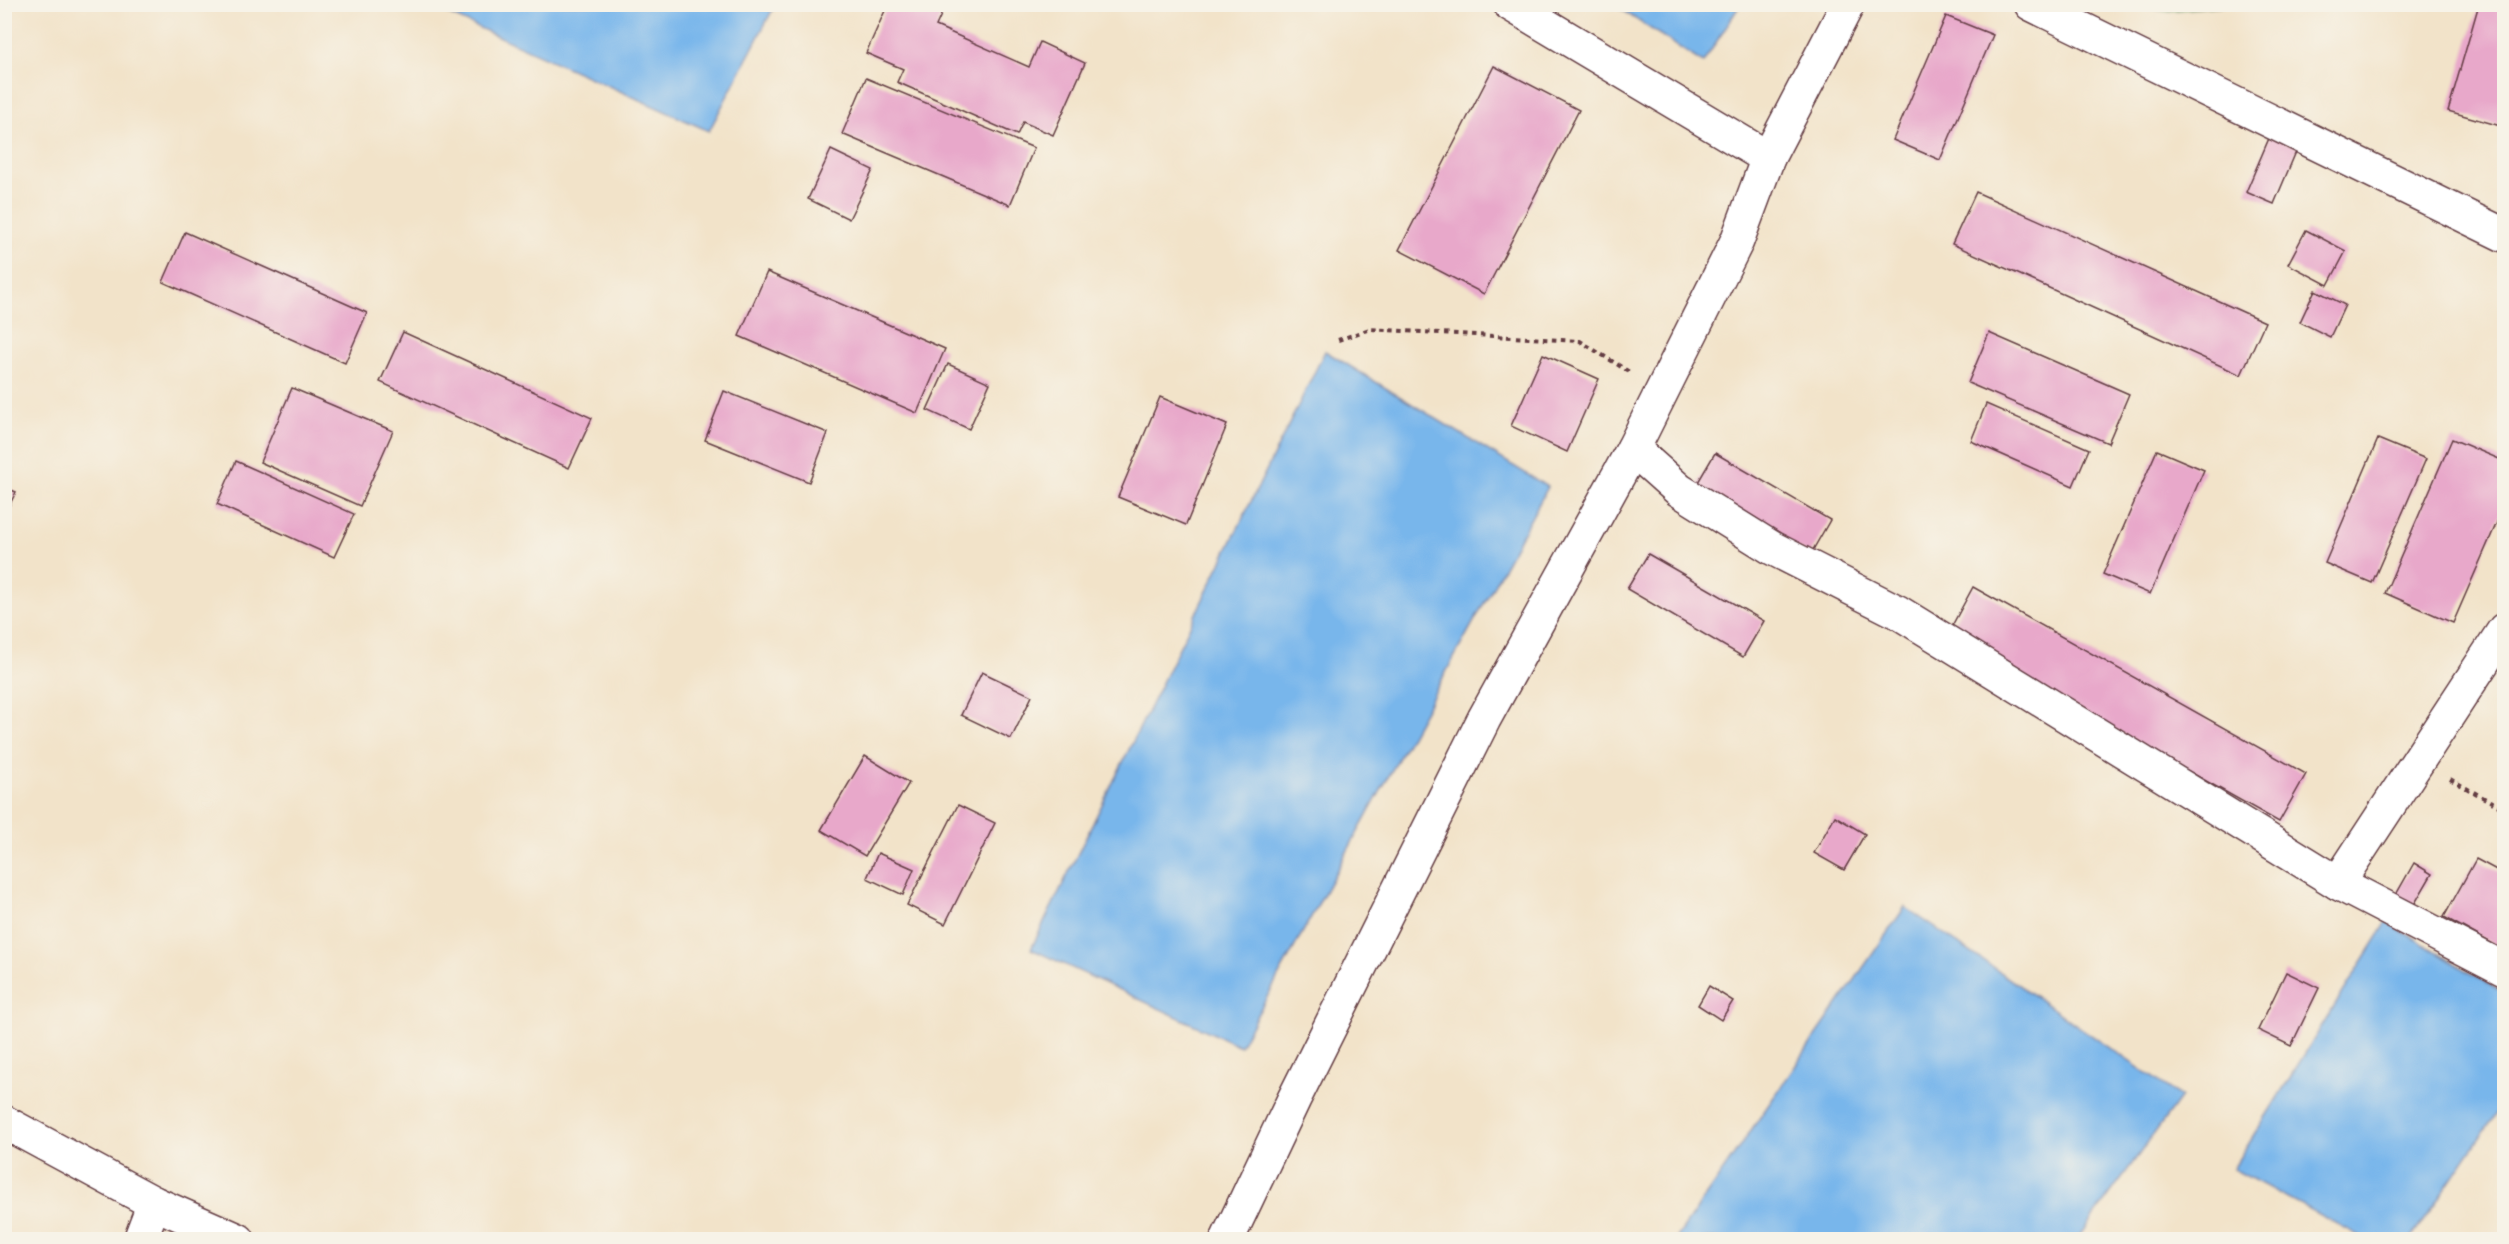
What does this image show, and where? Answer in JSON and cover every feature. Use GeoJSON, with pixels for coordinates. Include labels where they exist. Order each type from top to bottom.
{"type":"FeatureCollection","features":[{"type":"Feature","properties":{"kind":"street"},"geometry":{"type":"LineString","coordinates":[[1510,4],[1768,158]]}},
{"type":"Feature","properties":{"kind":"street"},"geometry":{"type":"LineString","coordinates":[[1227,1239],[1299,1088],[1484,719],[1662,393],[1737,241],[1768,158],[1848,4]]}},
{"type":"Feature","properties":{"kind":"street"},"geometry":{"type":"LineString","coordinates":[[2031,4],[2505,235]]}},
{"type":"Feature","properties":{"kind":"street"},"geometry":{"type":"LineString","coordinates":[[1633,449],[1679,490],[1762,542],[1898,612],[2338,883],[2505,969]]}},
{"type":"Feature","properties":{"kind":"street"},"geometry":{"type":"LineString","coordinates":[[2338,883],[2505,630]]}},
{"type":"Feature","properties":{"kind":"street"},"geometry":{"type":"LineString","coordinates":[[4,1122],[154,1203],[238,1239]]}},
{"type":"Feature","properties":{"kind":"street"},"geometry":{"type":"LineString","coordinates":[[140,1239],[154,1203]]}},
{"type":"Feature","properties":{"kind":"path"},"geometry":{"type":"LineString","coordinates":[[1338,340],[1370,329],[1580,341],[1662,393]]}},
{"type":"Feature","properties":{"kind":"path"},"geometry":{"type":"LineString","coordinates":[[2418,762],[2505,809]]}},
{"type":"Feature","properties":{"kind":"green space"},"geometry":{"type":"Polygon","coordinates":[[[2227,4],[2165,11],[2127,5],[2227,4]]]}},
{"type":"Feature","properties":{"kind":"water"},"geometry":{"type":"Polygon","coordinates":[[[439,4],[775,5],[709,131],[437,9],[439,4]]]}},
{"type":"Feature","properties":{"kind":"water"},"geometry":{"type":"Polygon","coordinates":[[[1740,4],[1703,63],[1614,5],[1740,4]]]}},
{"type":"Feature","properties":{"kind":"water"},"geometry":{"type":"Polygon","coordinates":[[[1325,351],[1548,487],[1240,1046],[1031,949],[1325,351]]]}},
{"type":"Feature","properties":{"kind":"water"},"geometry":{"type":"Polygon","coordinates":[[[1905,907],[2181,1097],[2077,1239],[1676,1239],[1905,907]]]}},
{"type":"Feature","properties":{"kind":"water"},"geometry":{"type":"Polygon","coordinates":[[[2387,922],[2504,993],[2504,1102],[2411,1239],[2365,1239],[2233,1169],[2387,922]]]}},
{"type":"Feature","properties":{"kind":"building"},"geometry":{"type":"Polygon","coordinates":[[[888,4],[946,4],[936,26],[1029,67],[1040,42],[1085,63],[1053,135],[1023,122],[1017,135],[897,82],[903,69],[866,53],[888,4]]]}},
{"type":"Feature","properties":{"kind":"building"},"geometry":{"type":"Polygon","coordinates":[[[2479,4],[2504,4],[2504,127],[2448,111],[2479,4]]]}},
{"type":"Feature","properties":{"kind":"building"},"geometry":{"type":"Polygon","coordinates":[[[1946,16],[1993,35],[1940,160],[1893,140],[1946,16]]]}},
{"type":"Feature","properties":{"kind":"building"},"geometry":{"type":"Polygon","coordinates":[[[1494,66],[1579,110],[1484,294],[1399,250],[1494,66]]]}},
{"type":"Feature","properties":{"kind":"building"},"geometry":{"type":"Polygon","coordinates":[[[866,78],[1034,148],[1010,205],[842,134],[866,78]]]}},
{"type":"Feature","properties":{"kind":"building"},"geometry":{"type":"Polygon","coordinates":[[[2270,136],[2298,147],[2274,204],[2246,192],[2270,136]]]}},
{"type":"Feature","properties":{"kind":"building"},"geometry":{"type":"Polygon","coordinates":[[[831,150],[873,170],[849,219],[808,199],[831,150]]]}},
{"type":"Feature","properties":{"kind":"building"},"geometry":{"type":"Polygon","coordinates":[[[1976,192],[2265,322],[2241,375],[1952,244],[1976,192]]]}},
{"type":"Feature","properties":{"kind":"building"},"geometry":{"type":"Polygon","coordinates":[[[2306,230],[2346,251],[2328,285],[2288,264],[2306,230]]]}},
{"type":"Feature","properties":{"kind":"building"},"geometry":{"type":"Polygon","coordinates":[[[185,232],[367,313],[345,363],[163,282],[185,232]]]}},
{"type":"Feature","properties":{"kind":"building"},"geometry":{"type":"Polygon","coordinates":[[[767,272],[945,349],[917,413],[739,336],[767,272]]]}},
{"type":"Feature","properties":{"kind":"building"},"geometry":{"type":"Polygon","coordinates":[[[2315,290],[2345,305],[2330,337],[2300,322],[2315,290]]]}},
{"type":"Feature","properties":{"kind":"building"},"geometry":{"type":"Polygon","coordinates":[[[403,332],[592,418],[569,468],[380,382],[403,332]]]}},
{"type":"Feature","properties":{"kind":"building"},"geometry":{"type":"Polygon","coordinates":[[[1989,333],[2129,394],[2108,443],[1968,383],[1989,333]]]}},
{"type":"Feature","properties":{"kind":"building"},"geometry":{"type":"Polygon","coordinates":[[[1543,354],[1599,379],[1567,452],[1511,426],[1543,354]]]}},
{"type":"Feature","properties":{"kind":"building"},"geometry":{"type":"Polygon","coordinates":[[[948,364],[990,383],[969,429],[927,410],[948,364]]]}},
{"type":"Feature","properties":{"kind":"building"},"geometry":{"type":"Polygon","coordinates":[[[292,388],[393,431],[360,506],[260,462],[292,388]]]}},
{"type":"Feature","properties":{"kind":"building"},"geometry":{"type":"Polygon","coordinates":[[[724,391],[828,433],[809,482],[705,440],[724,391]]]}},
{"type":"Feature","properties":{"kind":"building"},"geometry":{"type":"Polygon","coordinates":[[[1160,397],[1227,425],[1186,525],[1118,497],[1160,397]]]}},
{"type":"Feature","properties":{"kind":"building"},"geometry":{"type":"Polygon","coordinates":[[[1986,404],[2089,449],[2073,486],[1971,441],[1986,404]]]}},
{"type":"Feature","properties":{"kind":"building"},"geometry":{"type":"Polygon","coordinates":[[[2378,439],[2426,459],[2372,583],[2325,563],[2378,439]]]}},
{"type":"Feature","properties":{"kind":"building"},"geometry":{"type":"Polygon","coordinates":[[[2452,439],[2504,461],[2504,506],[2453,623],[2385,593],[2452,439]]]}},
{"type":"Feature","properties":{"kind":"building"},"geometry":{"type":"Polygon","coordinates":[[[2157,450],[2204,470],[2150,594],[2103,574],[2157,450]]]}},
{"type":"Feature","properties":{"kind":"building"},"geometry":{"type":"Polygon","coordinates":[[[1715,453],[1830,520],[1810,555],[1694,489],[1715,453]]]}},
{"type":"Feature","properties":{"kind":"building"},"geometry":{"type":"Polygon","coordinates":[[[236,461],[354,514],[334,557],[217,504],[236,461]]]}},
{"type":"Feature","properties":{"kind":"building"},"geometry":{"type":"Polygon","coordinates":[[[4,487],[16,492],[4,516],[4,487]]]}},
{"type":"Feature","properties":{"kind":"building"},"geometry":{"type":"Polygon","coordinates":[[[1648,554],[1764,621],[1743,657],[1627,589],[1648,554]]]}},
{"type":"Feature","properties":{"kind":"building"},"geometry":{"type":"Polygon","coordinates":[[[1973,587],[2306,774],[2279,822],[1947,635],[1973,587]]]}},
{"type":"Feature","properties":{"kind":"building"},"geometry":{"type":"Polygon","coordinates":[[[982,672],[1032,696],[1011,739],[961,715],[982,672]]]}},
{"type":"Feature","properties":{"kind":"building"},"geometry":{"type":"Polygon","coordinates":[[[865,756],[909,783],[865,856],[821,830],[865,756]]]}},
{"type":"Feature","properties":{"kind":"building"},"geometry":{"type":"Polygon","coordinates":[[[958,805],[995,823],[945,924],[907,905],[958,805]]]}},
{"type":"Feature","properties":{"kind":"building"},"geometry":{"type":"Polygon","coordinates":[[[1835,816],[1865,834],[1844,870],[1814,853],[1835,816]]]}},
{"type":"Feature","properties":{"kind":"building"},"geometry":{"type":"Polygon","coordinates":[[[878,853],[914,869],[903,895],[867,878],[878,853]]]}},
{"type":"Feature","properties":{"kind":"building"},"geometry":{"type":"Polygon","coordinates":[[[2476,859],[2504,874],[2504,950],[2444,917],[2476,859]]]}},
{"type":"Feature","properties":{"kind":"building"},"geometry":{"type":"Polygon","coordinates":[[[2414,863],[2432,874],[2411,910],[2393,900],[2414,863]]]}},
{"type":"Feature","properties":{"kind":"building"},"geometry":{"type":"Polygon","coordinates":[[[2286,972],[2319,988],[2291,1046],[2258,1030],[2286,972]]]}},
{"type":"Feature","properties":{"kind":"building"},"geometry":{"type":"Polygon","coordinates":[[[1709,986],[1733,1001],[1721,1020],[1698,1005],[1709,986]]]}}]}
